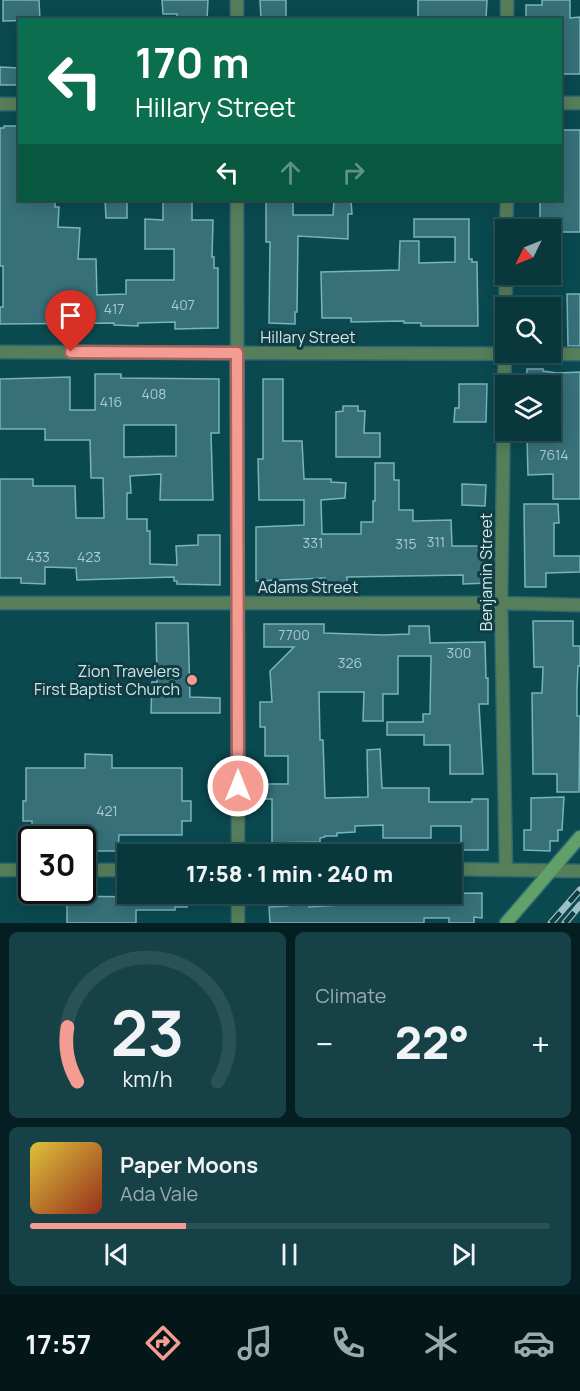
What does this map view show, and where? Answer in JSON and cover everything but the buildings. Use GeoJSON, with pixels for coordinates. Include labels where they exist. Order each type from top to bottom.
{"type":"FeatureCollection","features":[{"type":"Feature","properties":{"kind":"street"},"geometry":{"type":"LineString","coordinates":[[237,0],[237,18]]}},
{"type":"Feature","properties":{"kind":"street"},"geometry":{"type":"LineString","coordinates":[[507,0],[507,18]]}},
{"type":"Feature","properties":{"kind":"street"},"geometry":{"type":"LineString","coordinates":[[562,103],[580,103]]}},
{"type":"Feature","properties":{"kind":"street"},"geometry":{"type":"LineString","coordinates":[[0,104],[18,104]]}},
{"type":"Feature","properties":{"kind":"street"},"geometry":{"type":"LineString","coordinates":[[237,201],[238,844]]}},
{"type":"Feature","properties":{"kind":"street"},"geometry":{"type":"LineString","coordinates":[[506,219],[507,201]]}},
{"type":"Feature","properties":{"kind":"street","name":"Hillary Street"},"geometry":{"type":"LineString","coordinates":[[0,352],[495,354]]}},
{"type":"Feature","properties":{"kind":"street","name":"Hillary Street"},"geometry":{"type":"LineString","coordinates":[[561,354],[580,354]]}},
{"type":"Feature","properties":{"kind":"street","name":"Benjamin Street"},"geometry":{"type":"LineString","coordinates":[[505,363],[501,603],[506,869]]}},
{"type":"Feature","properties":{"kind":"street","name":"Adams Street"},"geometry":{"type":"LineString","coordinates":[[0,603],[580,605]]}},
{"type":"Feature","properties":{"kind":"street"},"geometry":{"type":"LineString","coordinates":[[506,923],[580,837]]}},
{"type":"Feature","properties":{"kind":"street"},"geometry":{"type":"LineString","coordinates":[[552,870],[580,864]]}},
{"type":"Feature","properties":{"kind":"street"},"geometry":{"type":"LineString","coordinates":[[0,870],[18,870]]}},
{"type":"Feature","properties":{"kind":"street"},"geometry":{"type":"LineString","coordinates":[[96,870],[117,870]]}},
{"type":"Feature","properties":{"kind":"street"},"geometry":{"type":"LineString","coordinates":[[462,870],[580,871]]}},
{"type":"Feature","properties":{"kind":"street"},"geometry":{"type":"LineString","coordinates":[[237,923],[238,904]]}},
{"type":"Feature","properties":{"kind":"railway"},"geometry":{"type":"LineString","coordinates":[[551,923],[580,890]]}},
{"type":"Feature","properties":{"kind":"railway"},"geometry":{"type":"LineString","coordinates":[[565,923],[580,905]]}},
{"type":"Feature","properties":{"kind":"place","name":"Zion Travelers First Baptist Church"},"geometry":{"type":"Point","coordinates":[192,680]}},
{"type":"Feature","properties":{"kind":"route"},"geometry":{"type":"LineString","coordinates":[[71,352],[237,353],[238,786]]}}]}
